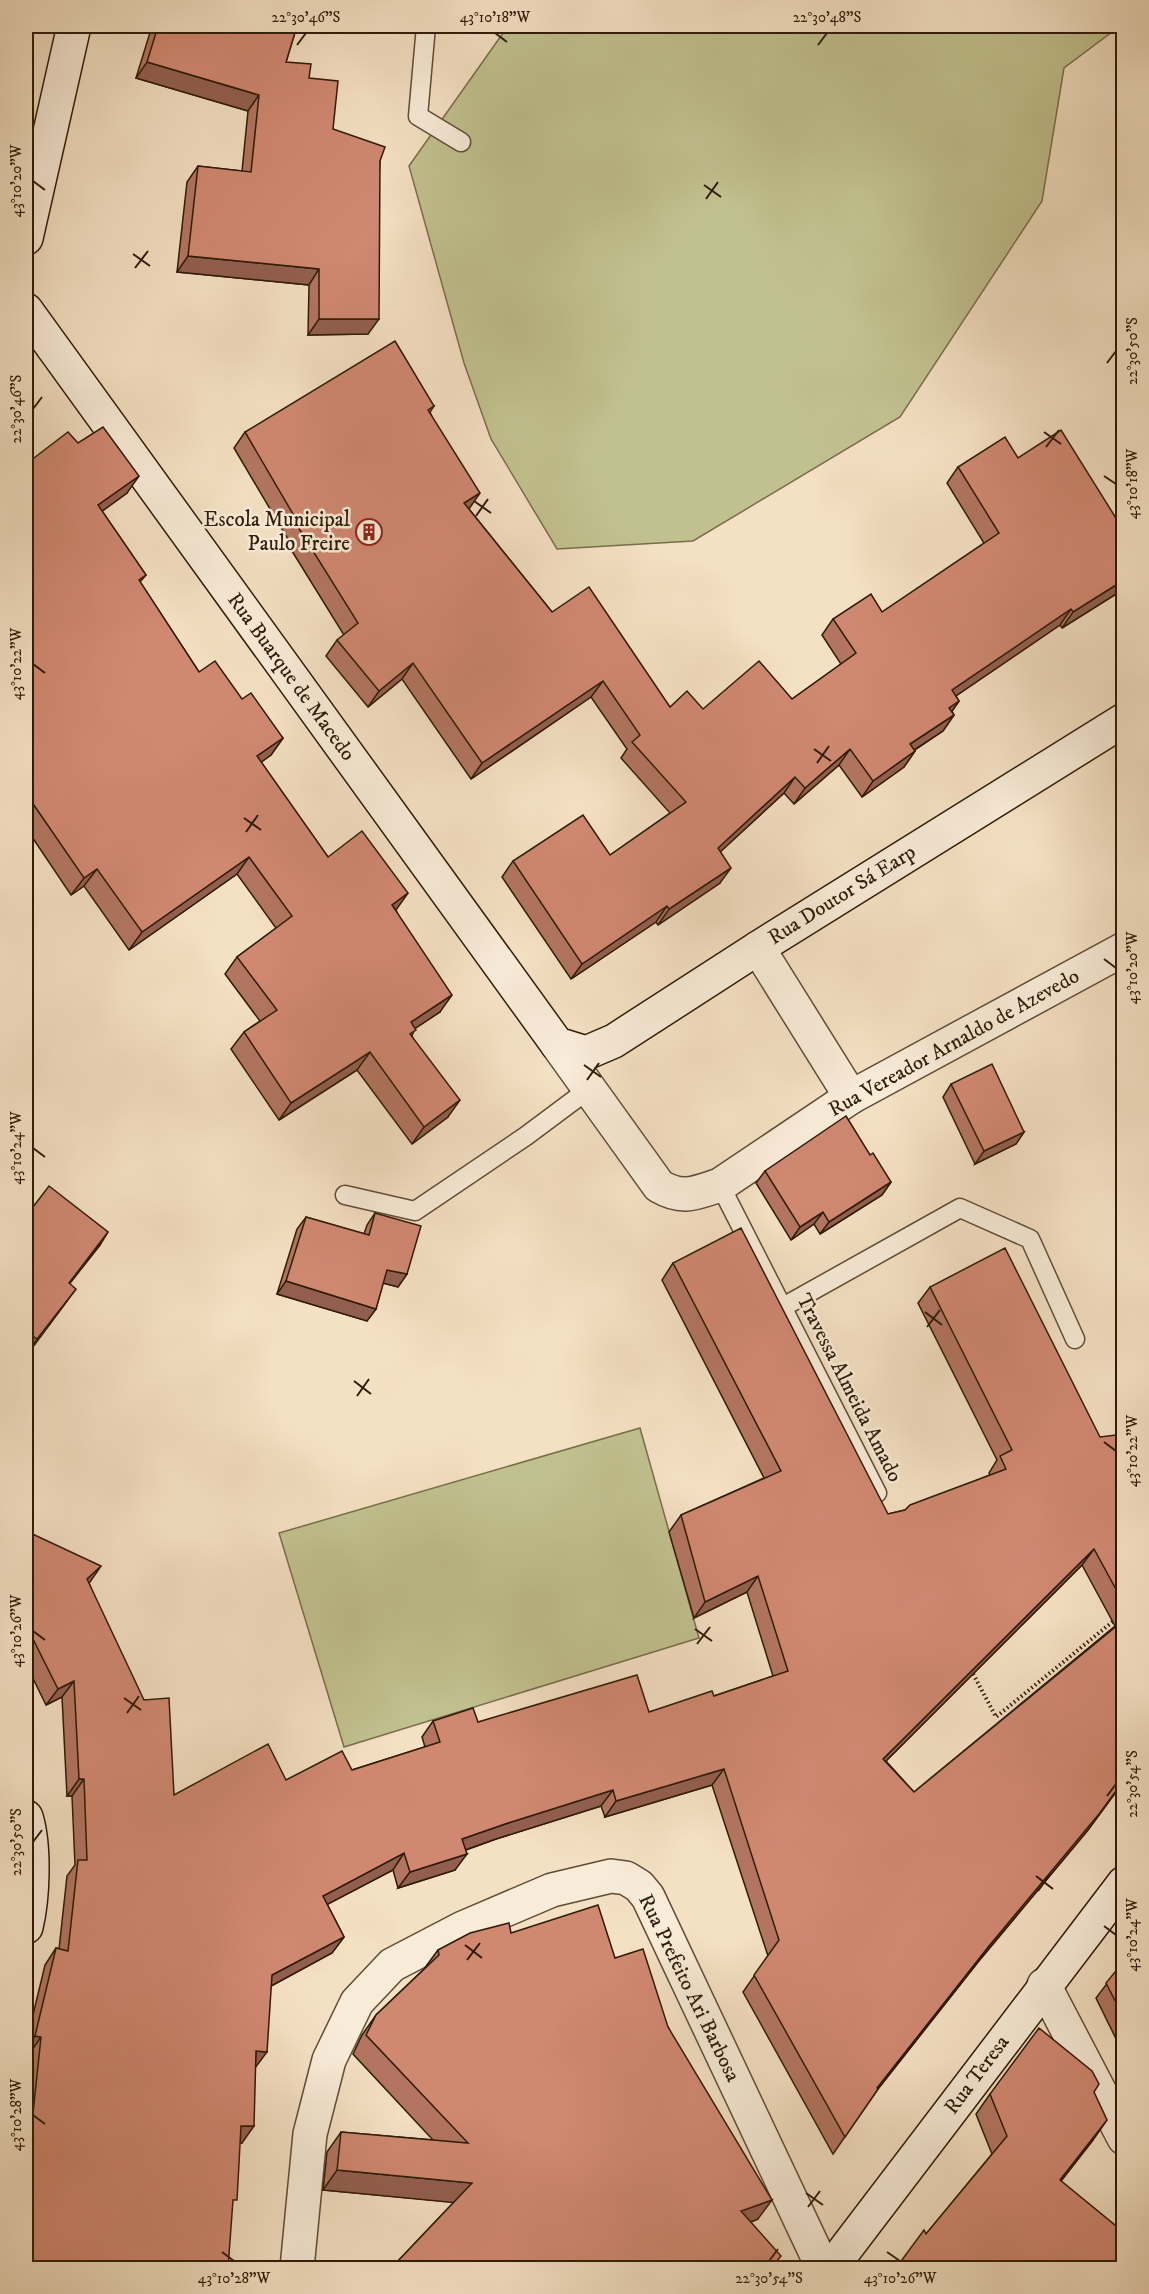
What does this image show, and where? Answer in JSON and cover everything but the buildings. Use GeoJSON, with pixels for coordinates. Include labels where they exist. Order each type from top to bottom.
{"type":"FeatureCollection","features":[{"type":"Feature","properties":{"kind":"main road"},"geometry":{"type":"LineString","coordinates":[[26,238],[74,26]]}},
{"type":"Feature","properties":{"kind":"main road","name":"Rua Buarque de Macedo"},"geometry":{"type":"LineString","coordinates":[[26,310],[659,1186]]}},
{"type":"Feature","properties":{"kind":"main road","name":"Rua Doutor Sá Earp"},"geometry":{"type":"LineString","coordinates":[[557,1044],[586,1053],[614,1041],[758,948],[1124,720]]}},
{"type":"Feature","properties":{"kind":"main road"},"geometry":{"type":"LineString","coordinates":[[758,948],[851,1097]]}},
{"type":"Feature","properties":{"kind":"main road","name":"Rua Vereador Arnaldo de Azevedo"},"geometry":{"type":"LineString","coordinates":[[659,1186],[674,1195],[697,1193],[720,1185],[851,1097],[1124,949]]}},
{"type":"Feature","properties":{"kind":"main road"},"geometry":{"type":"LineString","coordinates":[[26,1817],[29,1828],[31,1875],[26,1927]]}},
{"type":"Feature","properties":{"kind":"main road","name":"Rua Prefeito Ari Barbosa"},"geometry":{"type":"LineString","coordinates":[[297,2268],[310,2134],[328,2060],[357,2002],[392,1965],[463,1928],[552,1890],[611,1876],[626,1878],[639,1886],[648,1897],[823,2268]]}},
{"type":"Feature","properties":{"kind":"main road","name":"Rua Teresa"},"geometry":{"type":"LineString","coordinates":[[831,2268],[1044,1985],[1124,1883]]}},
{"type":"Feature","properties":{"kind":"main road"},"geometry":{"type":"LineString","coordinates":[[1044,1985],[1124,2138]]}},
{"type":"Feature","properties":{"kind":"lane"},"geometry":{"type":"LineString","coordinates":[[426,26],[418,116],[461,142]]}},
{"type":"Feature","properties":{"kind":"lane"},"geometry":{"type":"LineString","coordinates":[[345,1195],[415,1211],[526,1136],[589,1089]]}},
{"type":"Feature","properties":{"kind":"lane","name":"Travessa Almeida Amado"},"geometry":{"type":"LineString","coordinates":[[720,1185],[884,1506]]}},
{"type":"Feature","properties":{"kind":"lane"},"geometry":{"type":"LineString","coordinates":[[783,1307],[960,1208],[1030,1239],[1075,1339]]}},
{"type":"Feature","properties":{"kind":"path"},"geometry":{"type":"LineString","coordinates":[[966,1663],[996,1717],[1120,1615]]}},
{"type":"Feature","properties":{"kind":"green space"},"geometry":{"type":"Polygon","coordinates":[[[508,26],[1120,26],[1064,68],[1042,201],[900,417],[693,541],[557,549],[491,439],[464,363],[409,166],[508,26]]]}},
{"type":"Feature","properties":{"kind":"green space"},"geometry":{"type":"Polygon","coordinates":[[[640,1428],[699,1638],[344,1747],[279,1533],[640,1428]]]}},
{"type":"Feature","properties":{"kind":"place","name":"Escola Municipal Paulo Freire"},"geometry":{"type":"Point","coordinates":[369,532]}}]}
